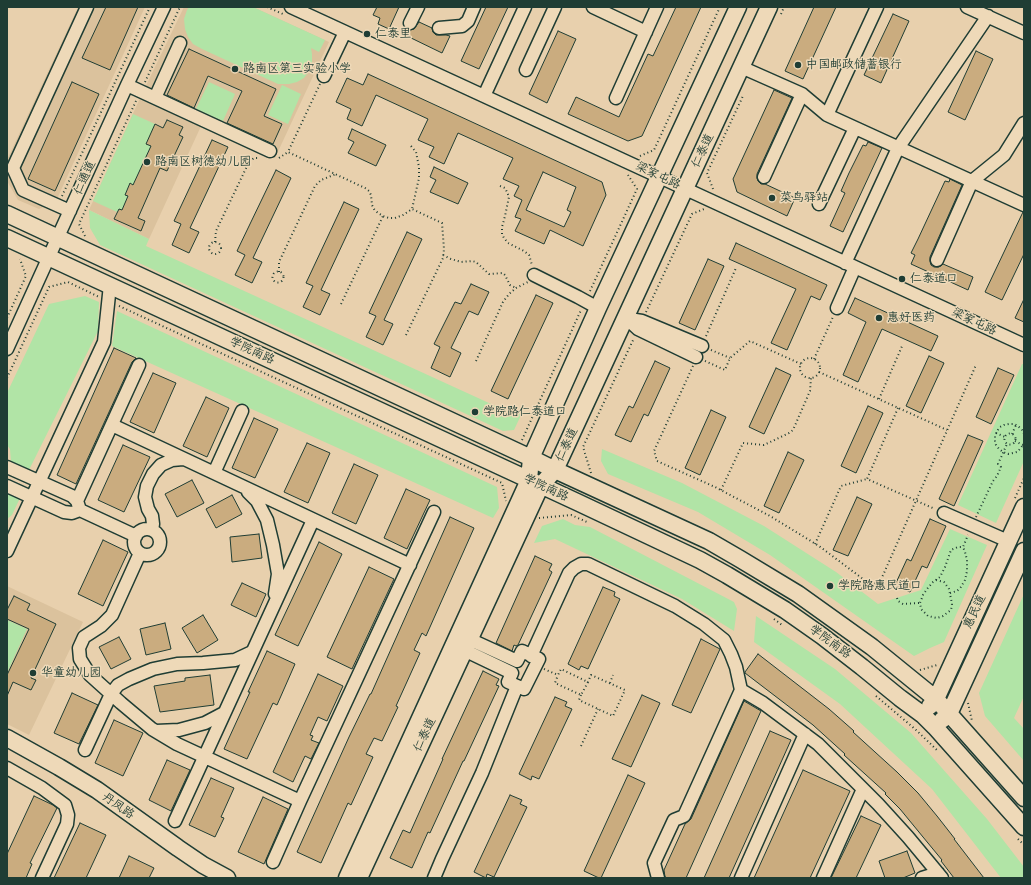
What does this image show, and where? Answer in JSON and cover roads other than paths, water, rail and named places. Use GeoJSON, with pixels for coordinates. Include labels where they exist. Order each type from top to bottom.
{"type":"FeatureCollection","features":[{"type":"Feature","properties":{"kind":"main road","name":"仁泰道"},"geometry":{"type":"LineString","coordinates":[[359,878],[467,645],[535,483],[532,458],[589,304],[659,177],[738,7]]}},
{"type":"Feature","properties":{"kind":"main road","name":"仁泰道"},"geometry":{"type":"LineString","coordinates":[[347,878],[535,483],[555,470],[769,7]]}},
{"type":"Feature","properties":{"kind":"main road","name":"学院南路"},"geometry":{"type":"LineString","coordinates":[[7,214],[709,541],[798,594],[872,648],[936,699],[1024,798]]}},
{"type":"Feature","properties":{"kind":"main road","name":"学院南路"},"geometry":{"type":"LineString","coordinates":[[7,238],[49,257],[109,293],[535,483],[727,574],[785,610],[822,636],[862,666],[922,715],[935,727],[1021,832]]}},
{"type":"Feature","properties":{"kind":"main road","name":"惠民道"},"geometry":{"type":"LineString","coordinates":[[922,715],[936,699],[1024,507]]}},
{"type":"Feature","properties":{"kind":"main road","name":"惠民道"},"geometry":{"type":"LineString","coordinates":[[935,727],[949,714],[1024,551]]}},
{"type":"Feature","properties":{"kind":"main road","name":"丹凤路"},"geometry":{"type":"LineString","coordinates":[[7,738],[97,790],[178,848],[227,878]]}},
{"type":"Feature","properties":{"kind":"street"},"geometry":{"type":"LineString","coordinates":[[70,211],[23,190],[13,168],[87,7]]}},
{"type":"Feature","properties":{"kind":"street","name":"仁通道"},"geometry":{"type":"LineString","coordinates":[[7,349],[164,7]]}},
{"type":"Feature","properties":{"kind":"street","name":"梁家屯路"},"geometry":{"type":"LineString","coordinates":[[291,7],[314,12],[345,32],[1024,345]]}},
{"type":"Feature","properties":{"kind":"street"},"geometry":{"type":"LineString","coordinates":[[410,23],[418,7]]}},
{"type":"Feature","properties":{"kind":"street"},"geometry":{"type":"LineString","coordinates":[[439,28],[462,26],[468,21],[474,7]]}},
{"type":"Feature","properties":{"kind":"street"},"geometry":{"type":"LineString","coordinates":[[484,96],[525,7]]}},
{"type":"Feature","properties":{"kind":"street"},"geometry":{"type":"LineString","coordinates":[[526,70],[555,7]]}},
{"type":"Feature","properties":{"kind":"street"},"geometry":{"type":"LineString","coordinates":[[593,7],[646,32]]}},
{"type":"Feature","properties":{"kind":"street"},"geometry":{"type":"LineString","coordinates":[[616,98],[657,7]]}},
{"type":"Feature","properties":{"kind":"street"},"geometry":{"type":"LineString","coordinates":[[827,115],[877,7]]}},
{"type":"Feature","properties":{"kind":"street"},"geometry":{"type":"LineString","coordinates":[[967,7],[1024,33]]}},
{"type":"Feature","properties":{"kind":"street"},"geometry":{"type":"LineString","coordinates":[[837,308],[850,265],[898,148],[988,16]]}},
{"type":"Feature","properties":{"kind":"street"},"geometry":{"type":"LineString","coordinates":[[324,76],[345,32]]}},
{"type":"Feature","properties":{"kind":"street"},"geometry":{"type":"LineString","coordinates":[[155,98],[180,44]]}},
{"type":"Feature","properties":{"kind":"street"},"geometry":{"type":"LineString","coordinates":[[741,67],[802,94],[827,115],[1024,205]]}},
{"type":"Feature","properties":{"kind":"street"},"geometry":{"type":"LineString","coordinates":[[127,86],[155,98],[271,156]]}},
{"type":"Feature","properties":{"kind":"street"},"geometry":{"type":"LineString","coordinates":[[764,177],[802,94]]}},
{"type":"Feature","properties":{"kind":"street"},"geometry":{"type":"LineString","coordinates":[[937,260],[972,182],[1004,154],[1024,123]]}},
{"type":"Feature","properties":{"kind":"street"},"geometry":{"type":"LineString","coordinates":[[819,204],[855,128]]}},
{"type":"Feature","properties":{"kind":"street"},"geometry":{"type":"LineString","coordinates":[[533,278],[589,304]]}},
{"type":"Feature","properties":{"kind":"street"},"geometry":{"type":"LineString","coordinates":[[7,551],[104,342],[109,293]]}},
{"type":"Feature","properties":{"kind":"street"},"geometry":{"type":"LineString","coordinates":[[626,318],[696,357]]}},
{"type":"Feature","properties":{"kind":"street"},"geometry":{"type":"LineString","coordinates":[[640,325],[702,346]]}},
{"type":"Feature","properties":{"kind":"street"},"geometry":{"type":"LineString","coordinates":[[7,486],[64,512],[72,514],[79,506],[112,425],[139,365]]}},
{"type":"Feature","properties":{"kind":"street"},"geometry":{"type":"LineString","coordinates":[[214,473],[242,411]]}},
{"type":"Feature","properties":{"kind":"street"},"geometry":{"type":"LineString","coordinates":[[112,425],[410,565]]}},
{"type":"Feature","properties":{"kind":"street"},"geometry":{"type":"LineString","coordinates":[[152,530],[152,516],[145,497],[147,486],[153,474],[161,465],[172,460],[183,459]]}},
{"type":"Feature","properties":{"kind":"street"},"geometry":{"type":"LineString","coordinates":[[7,467],[72,496],[79,506],[136,536]]}},
{"type":"Feature","properties":{"kind":"street"},"geometry":{"type":"LineString","coordinates":[[243,487],[257,500],[267,520],[278,574],[273,607]]}},
{"type":"Feature","properties":{"kind":"street"},"geometry":{"type":"LineString","coordinates":[[273,862],[434,512]]}},
{"type":"Feature","properties":{"kind":"street"},"geometry":{"type":"LineString","coordinates":[[944,513],[1008,541]]}},
{"type":"Feature","properties":{"kind":"street"},"geometry":{"type":"LineString","coordinates":[[174,821],[313,520]]}},
{"type":"Feature","properties":{"kind":"street"},"geometry":{"type":"LineString","coordinates":[[143,530],[152,530],[160,540],[158,548],[152,554],[144,555],[140,553],[135,547],[134,543],[136,536],[143,530]]}},
{"type":"Feature","properties":{"kind":"street"},"geometry":{"type":"LineString","coordinates":[[140,553],[112,615],[101,626],[84,637],[79,648],[80,659],[90,675],[121,703],[156,731],[177,744],[300,801]]}},
{"type":"Feature","properties":{"kind":"street"},"geometry":{"type":"LineString","coordinates":[[534,661],[522,651],[508,682],[524,689],[569,573],[581,564],[588,564],[675,606],[704,624],[724,640],[736,667],[741,690],[684,816],[674,820],[654,863],[658,878]]}},
{"type":"Feature","properties":{"kind":"street"},"geometry":{"type":"LineString","coordinates":[[467,645],[517,661]]}},
{"type":"Feature","properties":{"kind":"street"},"geometry":{"type":"LineString","coordinates":[[467,645],[512,673]]}},
{"type":"Feature","properties":{"kind":"street"},"geometry":{"type":"LineString","coordinates":[[85,750],[111,694],[118,685],[153,669],[177,664],[235,660],[252,652]]}},
{"type":"Feature","properties":{"kind":"street"},"geometry":{"type":"LineString","coordinates":[[434,878],[482,773],[517,686]]}},
{"type":"Feature","properties":{"kind":"street"},"geometry":{"type":"LineString","coordinates":[[741,690],[818,744],[864,789],[908,836],[940,875],[922,878]]}},
{"type":"Feature","properties":{"kind":"street"},"geometry":{"type":"LineString","coordinates":[[156,731],[179,730],[205,723],[224,713]]}},
{"type":"Feature","properties":{"kind":"street"},"geometry":{"type":"LineString","coordinates":[[741,878],[805,734]]}},
{"type":"Feature","properties":{"kind":"street"},"geometry":{"type":"LineString","coordinates":[[7,768],[42,788],[64,805],[68,815],[67,824],[42,878]]}},
{"type":"Feature","properties":{"kind":"street"},"geometry":{"type":"LineString","coordinates":[[823,878],[864,789]]}},
{"type":"Feature","properties":{"kind":"place","name":"仁泰里"},"geometry":{"type":"Point","coordinates":[367,34]}},
{"type":"Feature","properties":{"kind":"place","name":"中国邮政储蓄银行"},"geometry":{"type":"Point","coordinates":[798,65]}},
{"type":"Feature","properties":{"kind":"place","name":"路南区第三实验小学"},"geometry":{"type":"Point","coordinates":[235,69]}},
{"type":"Feature","properties":{"kind":"place","name":"路南区树德幼儿园"},"geometry":{"type":"Point","coordinates":[147,162]}},
{"type":"Feature","properties":{"kind":"place","name":"菜鸟驿站"},"geometry":{"type":"Point","coordinates":[772,198]}},
{"type":"Feature","properties":{"kind":"place","name":"仁泰道口"},"geometry":{"type":"Point","coordinates":[902,279]}},
{"type":"Feature","properties":{"kind":"place","name":"惠好医药"},"geometry":{"type":"Point","coordinates":[879,318]}},
{"type":"Feature","properties":{"kind":"place","name":"学院路仁泰道口"},"geometry":{"type":"Point","coordinates":[475,412]}},
{"type":"Feature","properties":{"kind":"place","name":"学院路惠民道口"},"geometry":{"type":"Point","coordinates":[830,586]}},
{"type":"Feature","properties":{"kind":"place","name":"华童幼儿园"},"geometry":{"type":"Point","coordinates":[33,673]}}]}
